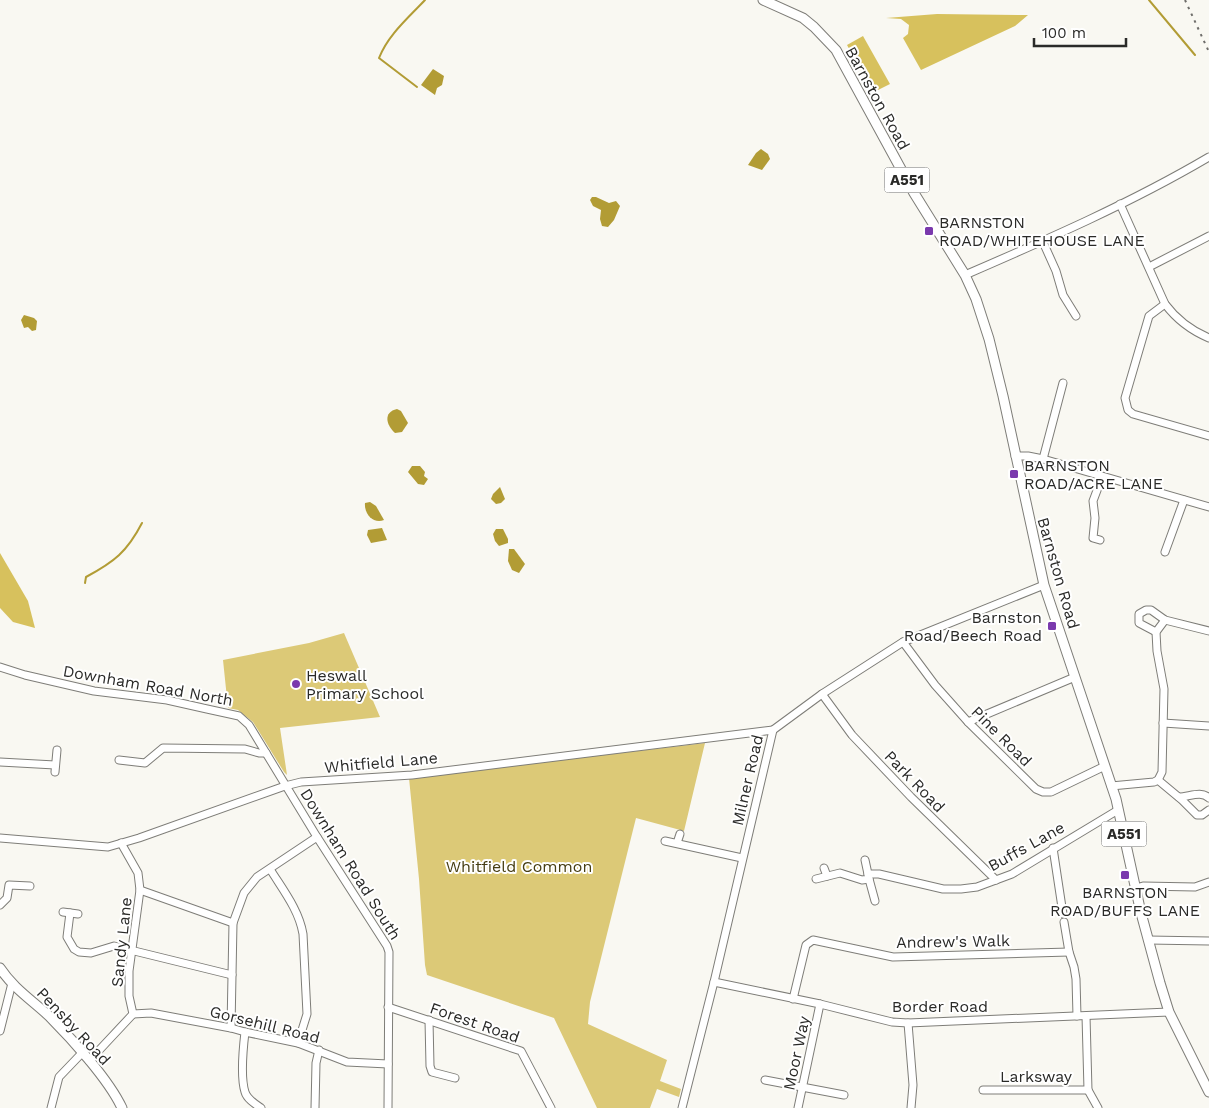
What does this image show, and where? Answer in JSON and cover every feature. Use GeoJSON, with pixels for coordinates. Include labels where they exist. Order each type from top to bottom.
{"type":"FeatureCollection","features":[{"type":"Feature","properties":{"kind":"main road","name":"Barnston Road"},"geometry":{"type":"LineString","coordinates":[[763,0],[803,18],[836,50],[914,193],[965,275],[982,315],[1044,585],[1111,786],[1148,940],[1169,1012],[1209,1092]]}},
{"type":"Feature","properties":{"kind":"main road","name":"Pensby Road"},"geometry":{"type":"LineString","coordinates":[[1,971],[51,1018],[90,1061],[122,1108]]}},
{"type":"Feature","properties":{"kind":"street"},"geometry":{"type":"LineString","coordinates":[[965,275],[1043,242],[1184,172],[1209,157]]}},
{"type":"Feature","properties":{"kind":"street"},"geometry":{"type":"LineString","coordinates":[[1120,204],[1164,304],[1176,318],[1194,331],[1209,338]]}},
{"type":"Feature","properties":{"kind":"street"},"geometry":{"type":"LineString","coordinates":[[1149,267],[1209,236]]}},
{"type":"Feature","properties":{"kind":"street"},"geometry":{"type":"LineString","coordinates":[[1043,242],[1056,271],[1063,295],[1076,316]]}},
{"type":"Feature","properties":{"kind":"street"},"geometry":{"type":"LineString","coordinates":[[1164,304],[1150,316],[1125,398],[1125,404],[1133,414],[1209,436]]}},
{"type":"Feature","properties":{"kind":"street"},"geometry":{"type":"LineString","coordinates":[[1043,459],[1063,383]]}},
{"type":"Feature","properties":{"kind":"street"},"geometry":{"type":"LineString","coordinates":[[1015,456],[1043,459],[1209,508]]}},
{"type":"Feature","properties":{"kind":"street"},"geometry":{"type":"LineString","coordinates":[[1100,540],[1092,538],[1095,518],[1093,501],[1102,477]]}},
{"type":"Feature","properties":{"kind":"street"},"geometry":{"type":"LineString","coordinates":[[1164,552],[1184,500]]}},
{"type":"Feature","properties":{"kind":"street","name":"Milner Road"},"geometry":{"type":"LineString","coordinates":[[682,1108],[714,982],[773,730],[822,694],[903,642],[1044,585]]}},
{"type":"Feature","properties":{"kind":"street"},"geometry":{"type":"LineString","coordinates":[[1156,632],[1139,623],[1139,614],[1146,610],[1151,610],[1165,620],[1209,631]]}},
{"type":"Feature","properties":{"kind":"street"},"geometry":{"type":"LineString","coordinates":[[1158,780],[1162,772],[1164,689],[1157,651],[1156,632],[1165,620]]}},
{"type":"Feature","properties":{"kind":"street","name":"Pine Road"},"geometry":{"type":"LineString","coordinates":[[903,642],[935,685],[968,722],[1036,789],[1043,792],[1051,792],[1105,766]]}},
{"type":"Feature","properties":{"kind":"street","name":"Downham Road North"},"geometry":{"type":"LineString","coordinates":[[0,667],[25,675],[94,691],[167,700],[240,716],[249,725],[285,786]]}},
{"type":"Feature","properties":{"kind":"street"},"geometry":{"type":"LineString","coordinates":[[968,722],[1075,677]]}},
{"type":"Feature","properties":{"kind":"street","name":"Park Road"},"geometry":{"type":"LineString","coordinates":[[822,694],[859,742],[996,880]]}},
{"type":"Feature","properties":{"kind":"street"},"geometry":{"type":"LineString","coordinates":[[1162,723],[1209,726]]}},
{"type":"Feature","properties":{"kind":"street","name":"Whitfield Lane"},"geometry":{"type":"LineString","coordinates":[[0,838],[108,847],[301,782],[412,775],[773,730]]}},
{"type":"Feature","properties":{"kind":"street"},"geometry":{"type":"LineString","coordinates":[[119,760],[144,763],[163,748],[245,749],[266,753]]}},
{"type":"Feature","properties":{"kind":"street"},"geometry":{"type":"LineString","coordinates":[[0,762],[55,768],[57,750]]}},
{"type":"Feature","properties":{"kind":"street"},"geometry":{"type":"LineString","coordinates":[[1111,786],[1140,784],[1158,780]]}},
{"type":"Feature","properties":{"kind":"street"},"geometry":{"type":"LineString","coordinates":[[1158,780],[1197,815],[1202,815],[1209,810]]}},
{"type":"Feature","properties":{"kind":"street","name":"Downham Road South"},"geometry":{"type":"LineString","coordinates":[[285,786],[389,952],[388,1108]]}},
{"type":"Feature","properties":{"kind":"street"},"geometry":{"type":"LineString","coordinates":[[1179,797],[1204,794],[1209,798]]}},
{"type":"Feature","properties":{"kind":"street","name":"Buffs Lane"},"geometry":{"type":"LineString","coordinates":[[816,879],[840,873],[862,880],[879,874],[943,889],[978,887],[1012,874],[1052,848],[1118,810]]}},
{"type":"Feature","properties":{"kind":"street"},"geometry":{"type":"LineString","coordinates":[[677,843],[680,834]]}},
{"type":"Feature","properties":{"kind":"street"},"geometry":{"type":"LineString","coordinates":[[231,1028],[233,923],[244,893],[257,877],[317,837]]}},
{"type":"Feature","properties":{"kind":"street"},"geometry":{"type":"LineString","coordinates":[[665,841],[742,858]]}},
{"type":"Feature","properties":{"kind":"street","name":"Sandy Lane"},"geometry":{"type":"LineString","coordinates":[[121,843],[138,873],[140,890],[129,971],[129,996],[133,1014]]}},
{"type":"Feature","properties":{"kind":"street"},"geometry":{"type":"LineString","coordinates":[[1052,848],[1063,914]]}},
{"type":"Feature","properties":{"kind":"street"},"geometry":{"type":"LineString","coordinates":[[866,860],[875,900]]}},
{"type":"Feature","properties":{"kind":"street"},"geometry":{"type":"LineString","coordinates":[[824,868],[827,876]]}},
{"type":"Feature","properties":{"kind":"street"},"geometry":{"type":"LineString","coordinates":[[270,870],[296,912],[301,922],[303,934],[307,1014],[298,1043]]}},
{"type":"Feature","properties":{"kind":"street"},"geometry":{"type":"LineString","coordinates":[[1136,888],[1143,886],[1195,887],[1209,882]]}},
{"type":"Feature","properties":{"kind":"street"},"geometry":{"type":"LineString","coordinates":[[0,904],[7,898],[9,885],[30,886]]}},
{"type":"Feature","properties":{"kind":"street"},"geometry":{"type":"LineString","coordinates":[[140,890],[233,923]]}},
{"type":"Feature","properties":{"kind":"street"},"geometry":{"type":"LineString","coordinates":[[70,913],[67,937],[74,949],[84,953],[91,953],[114,946],[232,975]]}},
{"type":"Feature","properties":{"kind":"street"},"geometry":{"type":"LineString","coordinates":[[1064,922],[1076,979],[1077,1016]]}},
{"type":"Feature","properties":{"kind":"street","name":"Andrew's Walk"},"geometry":{"type":"LineString","coordinates":[[793,998],[806,945],[813,940],[893,957],[1069,952]]}},
{"type":"Feature","properties":{"kind":"street"},"geometry":{"type":"LineString","coordinates":[[1148,940],[1209,941]]}},
{"type":"Feature","properties":{"kind":"street","name":"Border Road"},"geometry":{"type":"LineString","coordinates":[[714,982],[820,1004],[892,1022],[908,1023],[1169,1012]]}},
{"type":"Feature","properties":{"kind":"street"},"geometry":{"type":"LineString","coordinates":[[0,1031],[12,983]]}},
{"type":"Feature","properties":{"kind":"street","name":"Moor Way"},"geometry":{"type":"LineString","coordinates":[[798,1108],[820,1004]]}},
{"type":"Feature","properties":{"kind":"street","name":"Forest Road"},"geometry":{"type":"LineString","coordinates":[[388,1007],[521,1051],[551,1108]]}},
{"type":"Feature","properties":{"kind":"street","name":"Gorsehill Road"},"geometry":{"type":"LineString","coordinates":[[133,1014],[151,1013],[298,1043],[346,1062],[388,1064]]}},
{"type":"Feature","properties":{"kind":"street"},"geometry":{"type":"LineString","coordinates":[[90,1061],[133,1014]]}},
{"type":"Feature","properties":{"kind":"street"},"geometry":{"type":"LineString","coordinates":[[1086,1016],[1088,1090],[1098,1108]]}},
{"type":"Feature","properties":{"kind":"street"},"geometry":{"type":"LineString","coordinates":[[428,1020],[430,1066],[432,1072],[455,1078]]}},
{"type":"Feature","properties":{"kind":"street"},"geometry":{"type":"LineString","coordinates":[[908,1023],[913,1086],[911,1108]]}},
{"type":"Feature","properties":{"kind":"street"},"geometry":{"type":"LineString","coordinates":[[245,1032],[245,1093],[262,1108]]}},
{"type":"Feature","properties":{"kind":"street"},"geometry":{"type":"LineString","coordinates":[[315,1108],[316,1063],[319,1050]]}},
{"type":"Feature","properties":{"kind":"street"},"geometry":{"type":"LineString","coordinates":[[51,1108],[59,1077],[82,1053]]}},
{"type":"Feature","properties":{"kind":"street"},"geometry":{"type":"LineString","coordinates":[[765,1080],[844,1096]]}},
{"type":"Feature","properties":{"kind":"street","name":"Larksway"},"geometry":{"type":"LineString","coordinates":[[983,1090],[1088,1090]]}},
{"type":"Feature","properties":{"kind":"green space","name":"Heswall Primary School"},"geometry":{"type":"Polygon","coordinates":[[[344,633],[380,717],[280,728],[287,775],[253,722],[238,710],[228,708],[223,660],[309,643],[344,633]]]}},
{"type":"Feature","properties":{"kind":"green space","name":"Whitfield Common"},"geometry":{"type":"Polygon","coordinates":[[[705,743],[684,831],[636,818],[590,1002],[588,1024],[667,1060],[660,1081],[681,1089],[679,1097],[657,1089],[650,1108],[597,1108],[554,1018],[427,975],[409,778],[705,743]]]}},
{"type":"Feature","properties":{"kind":"shaded area"},"geometry":{"type":"Polygon","coordinates":[[[937,14],[1028,15],[1015,26],[921,70],[903,38],[908,34],[909,25],[901,19],[886,18],[937,14]]]}},
{"type":"Feature","properties":{"kind":"shaded area"},"geometry":{"type":"Polygon","coordinates":[[[863,36],[890,84],[874,92],[847,45],[863,36]]]}},
{"type":"Feature","properties":{"kind":"shaded area"},"geometry":{"type":"Polygon","coordinates":[[[433,69],[444,76],[442,85],[437,88],[435,95],[421,85],[433,69]]]}},
{"type":"Feature","properties":{"kind":"shaded area"},"geometry":{"type":"Polygon","coordinates":[[[761,149],[768,154],[770,159],[762,170],[748,165],[761,149]]]}},
{"type":"Feature","properties":{"kind":"shaded area"},"geometry":{"type":"Polygon","coordinates":[[[592,197],[609,203],[616,201],[620,206],[614,220],[608,227],[602,226],[600,219],[601,210],[593,206],[590,200],[592,197]]]}},
{"type":"Feature","properties":{"kind":"shaded area"},"geometry":{"type":"Polygon","coordinates":[[[24,315],[37,321],[36,330],[32,331],[28,327],[24,328],[21,320],[24,315]]]}},
{"type":"Feature","properties":{"kind":"shaded area"},"geometry":{"type":"Polygon","coordinates":[[[397,409],[401,411],[408,423],[402,432],[395,433],[387,419],[390,413],[397,409]]]}},
{"type":"Feature","properties":{"kind":"shaded area"},"geometry":{"type":"Polygon","coordinates":[[[412,466],[420,466],[425,472],[424,476],[428,479],[424,485],[418,484],[408,472],[412,466]]]}},
{"type":"Feature","properties":{"kind":"shaded area"},"geometry":{"type":"Polygon","coordinates":[[[500,487],[505,499],[501,503],[496,504],[491,499],[500,487]]]}},
{"type":"Feature","properties":{"kind":"shaded area"},"geometry":{"type":"Polygon","coordinates":[[[370,502],[376,506],[384,520],[376,521],[370,517],[366,511],[365,503],[370,502]]]}},
{"type":"Feature","properties":{"kind":"shaded area"},"geometry":{"type":"Polygon","coordinates":[[[382,528],[387,540],[371,543],[367,535],[368,530],[382,528]]]}},
{"type":"Feature","properties":{"kind":"shaded area"},"geometry":{"type":"Polygon","coordinates":[[[496,529],[503,529],[508,543],[499,546],[493,534],[496,529]]]}},
{"type":"Feature","properties":{"kind":"shaded area"},"geometry":{"type":"Polygon","coordinates":[[[509,549],[514,549],[525,564],[519,573],[512,570],[508,561],[509,549]]]}},
{"type":"Feature","properties":{"kind":"shaded area"},"geometry":{"type":"Polygon","coordinates":[[[0,553],[28,601],[35,628],[13,622],[0,608],[0,553]]]}},
{"type":"Feature","properties":{"kind":"waterway"},"geometry":{"type":"LineString","coordinates":[[417,87],[379,58],[393,34],[425,0]]}},
{"type":"Feature","properties":{"kind":"waterway"},"geometry":{"type":"LineString","coordinates":[[1149,0],[1195,55]]}},
{"type":"Feature","properties":{"kind":"waterway"},"geometry":{"type":"LineString","coordinates":[[85,583],[86,577],[112,561],[125,549],[142,523]]}},
{"type":"Feature","properties":{"kind":"railway"},"geometry":{"type":"LineString","coordinates":[[1185,0],[1209,52]]}},
{"type":"Feature","properties":{"kind":"place","name":"BARNSTON ROAD/WHITEHOUSE LANE"},"geometry":{"type":"Point","coordinates":[929,231]}},
{"type":"Feature","properties":{"kind":"place","name":"BARNSTON ROAD/ACRE LANE"},"geometry":{"type":"Point","coordinates":[1014,474]}},
{"type":"Feature","properties":{"kind":"place","name":"Barnston Road/Beech Road"},"geometry":{"type":"Point","coordinates":[1052,626]}},
{"type":"Feature","properties":{"kind":"place","name":"Heswall Primary School"},"geometry":{"type":"Point","coordinates":[296,684]}},
{"type":"Feature","properties":{"kind":"place","name":"BARNSTON ROAD/BUFFS LANE"},"geometry":{"type":"Point","coordinates":[1125,875]}}]}
